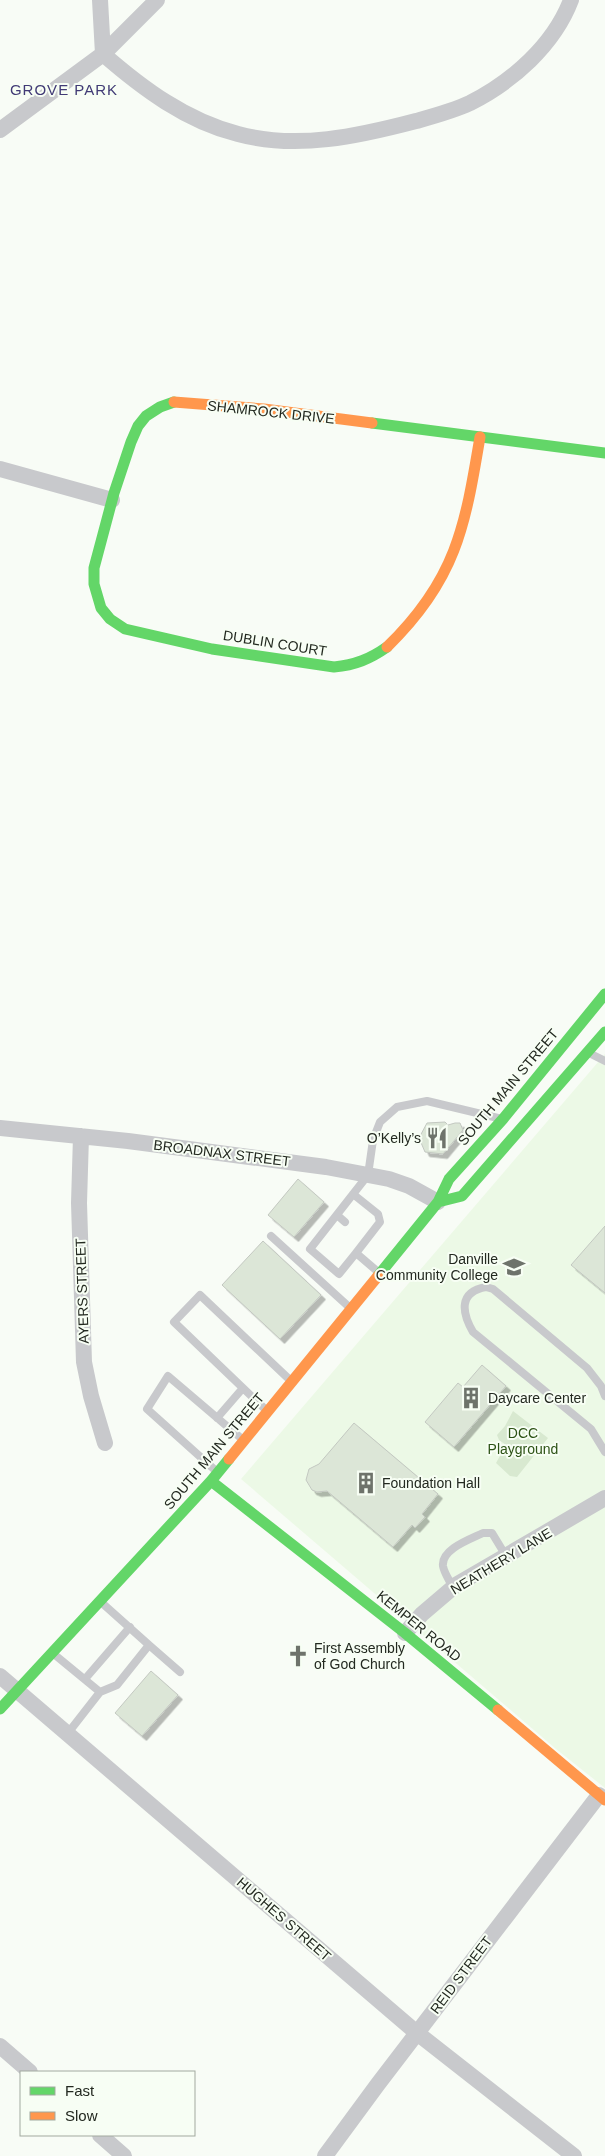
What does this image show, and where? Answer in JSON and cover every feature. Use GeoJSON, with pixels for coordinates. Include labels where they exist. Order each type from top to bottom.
{"type":"FeatureCollection","features":[{"type":"Feature","properties":{"kind":"street"},"geometry":{"type":"LineString","coordinates":[[100,0],[102,54],[154,96],[215,127],[268,140],[298,141],[345,137],[380,130],[448,112],[470,103],[495,89],[518,71],[539,50],[557,27],[571,0]]}},
{"type":"Feature","properties":{"kind":"street"},"geometry":{"type":"LineString","coordinates":[[0,130],[102,54],[158,0]]}},
{"type":"Feature","properties":{"kind":"street","name":"SHAMROCK DRIVE"},"geometry":{"type":"LineString","coordinates":[[112,500],[136,430],[142,420],[154,410],[172,402],[264,409],[605,453]]}},
{"type":"Feature","properties":{"kind":"street","name":"DUBLIN COURT"},"geometry":{"type":"LineString","coordinates":[[112,500],[94,568],[97,600],[110,619],[132,632],[212,649],[297,663],[334,667],[352,665],[372,657],[386,647],[408,626],[447,569],[459,541],[469,504],[480,437]]}},
{"type":"Feature","properties":{"kind":"street"},"geometry":{"type":"LineString","coordinates":[[0,469],[112,500]]}},
{"type":"Feature","properties":{"kind":"street","name":"SOUTH MAIN STREET"},"geometry":{"type":"LineString","coordinates":[[0,1709],[214,1476],[438,1202],[449,1179],[503,1119],[605,994]]}},
{"type":"Feature","properties":{"kind":"street"},"geometry":{"type":"LineString","coordinates":[[438,1202],[462,1196],[605,1032]]}},
{"type":"Feature","properties":{"kind":"street","name":"BROADNAX STREET"},"geometry":{"type":"LineString","coordinates":[[0,1128],[253,1157],[368,1175],[409,1186],[438,1202]]}},
{"type":"Feature","properties":{"kind":"street","name":"AYERS STREET"},"geometry":{"type":"LineString","coordinates":[[81,1136],[79,1203],[84,1362],[91,1396],[105,1443]]}},
{"type":"Feature","properties":{"kind":"street","name":"KEMPER ROAD"},"geometry":{"type":"LineString","coordinates":[[214,1476],[602,1797]]}},
{"type":"Feature","properties":{"kind":"street","name":"NEATHERY LANE"},"geometry":{"type":"LineString","coordinates":[[405,1633],[422,1614],[453,1588],[566,1523],[605,1498]]}},
{"type":"Feature","properties":{"kind":"street","name":"HUGHES STREET"},"geometry":{"type":"LineString","coordinates":[[0,1676],[417,2033],[574,2156]]}},
{"type":"Feature","properties":{"kind":"street","name":"REID STREET"},"geometry":{"type":"LineString","coordinates":[[326,2156],[417,2033],[602,1797]]}},
{"type":"Feature","properties":{"kind":"street"},"geometry":{"type":"LineString","coordinates":[[0,2046],[29,2071]]}},
{"type":"Feature","properties":{"kind":"street"},"geometry":{"type":"LineString","coordinates":[[101,2136],[124,2156]]}},
{"type":"Feature","properties":{"kind":"lane"},"geometry":{"type":"LineString","coordinates":[[587,1052],[605,1061]]}},
{"type":"Feature","properties":{"kind":"lane"},"geometry":{"type":"LineString","coordinates":[[353,1194],[378,1214],[380,1222],[339,1274],[310,1249],[337,1215],[353,1194],[368,1175],[373,1140],[380,1122],[397,1107],[427,1101],[503,1119]]}},
{"type":"Feature","properties":{"kind":"lane"},"geometry":{"type":"LineString","coordinates":[[337,1215],[345,1222]]}},
{"type":"Feature","properties":{"kind":"lane"},"geometry":{"type":"LineString","coordinates":[[359,1234],[366,1240]]}},
{"type":"Feature","properties":{"kind":"lane"},"geometry":{"type":"LineString","coordinates":[[271,1236],[351,1309]]}},
{"type":"Feature","properties":{"kind":"lane"},"geometry":{"type":"LineString","coordinates":[[320,1236],[328,1242]]}},
{"type":"Feature","properties":{"kind":"lane"},"geometry":{"type":"LineString","coordinates":[[356,1253],[380,1274]]}},
{"type":"Feature","properties":{"kind":"lane"},"geometry":{"type":"LineString","coordinates":[[342,1254],[350,1260]]}},
{"type":"Feature","properties":{"kind":"lane"},"geometry":{"type":"LineString","coordinates":[[605,1396],[603,1384],[587,1368],[492,1289],[486,1287],[471,1292],[466,1300],[464,1309],[466,1320],[473,1332],[591,1429],[605,1452]]}},
{"type":"Feature","properties":{"kind":"lane"},"geometry":{"type":"LineString","coordinates":[[268,1411],[174,1322],[200,1295],[292,1381]]}},
{"type":"Feature","properties":{"kind":"lane"},"geometry":{"type":"LineString","coordinates":[[214,1476],[146,1409],[168,1376],[244,1440]]}},
{"type":"Feature","properties":{"kind":"lane"},"geometry":{"type":"LineString","coordinates":[[217,1418],[243,1388]]}},
{"type":"Feature","properties":{"kind":"lane"},"geometry":{"type":"LineString","coordinates":[[453,1588],[443,1568],[446,1555],[450,1550],[488,1532],[492,1533],[506,1556]]}},
{"type":"Feature","properties":{"kind":"lane"},"geometry":{"type":"LineString","coordinates":[[100,1602],[180,1672]]}},
{"type":"Feature","properties":{"kind":"lane"},"geometry":{"type":"LineString","coordinates":[[85,1678],[130,1628]]}},
{"type":"Feature","properties":{"kind":"lane"},"geometry":{"type":"LineString","coordinates":[[68,1733],[100,1692],[117,1685],[149,1645]]}},
{"type":"Feature","properties":{"kind":"lane"},"geometry":{"type":"LineString","coordinates":[[52,1653],[100,1692]]}},
{"type":"Feature","properties":{"kind":"shaded area","name":"Danville Community College"},"geometry":{"type":"Polygon","coordinates":[[[605,1054],[605,1788],[556,1749],[241,1479],[605,1054]]]}},
{"type":"Feature","properties":{"kind":"green space","name":"DCC Playground"},"geometry":{"type":"Polygon","coordinates":[[[513,1411],[548,1438],[517,1477],[510,1476],[496,1463],[506,1445],[499,1440],[497,1435],[505,1426],[513,1411]]]}},
{"type":"Feature","properties":{"kind":"building"},"geometry":{"type":"Polygon","coordinates":[[[445,1122],[448,1125],[460,1123],[463,1130],[443,1154],[425,1152],[419,1138],[427,1123],[445,1122]]]}},
{"type":"Feature","properties":{"kind":"building"},"geometry":{"type":"Polygon","coordinates":[[[298,1179],[324,1202],[294,1237],[268,1215],[298,1179]]]}},
{"type":"Feature","properties":{"kind":"building"},"geometry":{"type":"Polygon","coordinates":[[[605,1226],[605,1293],[571,1265],[605,1226]]]}},
{"type":"Feature","properties":{"kind":"building"},"geometry":{"type":"Polygon","coordinates":[[[263,1241],[321,1295],[280,1339],[222,1285],[263,1241]]]}},
{"type":"Feature","properties":{"kind":"building","name":"Daycare Center"},"geometry":{"type":"Polygon","coordinates":[[[482,1365],[506,1386],[454,1447],[425,1422],[458,1383],[463,1387],[482,1365]]]}},
{"type":"Feature","properties":{"kind":"building","name":"Foundation Hall"},"geometry":{"type":"Polygon","coordinates":[[[354,1423],[438,1494],[422,1514],[425,1517],[415,1528],[412,1525],[393,1547],[327,1491],[317,1492],[312,1490],[306,1480],[309,1469],[319,1464],[354,1423]]]}},
{"type":"Feature","properties":{"kind":"building"},"geometry":{"type":"Polygon","coordinates":[[[151,1671],[178,1695],[142,1736],[115,1713],[151,1671]]]}},
{"type":"Feature","properties":{"kind":"traffic: fast"},"geometry":{"type":"LineString","coordinates":[[174,402],[160,407],[146,416],[138,426],[114,493],[94,568],[94,584],[101,608],[110,619],[125,629],[212,649],[334,667],[362,661],[387,647]]}},
{"type":"Feature","properties":{"kind":"traffic: fast"},"geometry":{"type":"LineString","coordinates":[[372,423],[605,453]]}},
{"type":"Feature","properties":{"kind":"traffic: fast"},"geometry":{"type":"LineString","coordinates":[[378,1276],[438,1202],[449,1179],[503,1119],[605,994]]}},
{"type":"Feature","properties":{"kind":"traffic: fast"},"geometry":{"type":"LineString","coordinates":[[438,1202],[462,1196],[605,1032]]}},
{"type":"Feature","properties":{"kind":"traffic: fast"},"geometry":{"type":"LineString","coordinates":[[0,1709],[211,1481],[229,1459]]}},
{"type":"Feature","properties":{"kind":"traffic: fast"},"geometry":{"type":"LineString","coordinates":[[211,1481],[405,1633],[498,1710]]}},
{"type":"Feature","properties":{"kind":"traffic: slow"},"geometry":{"type":"LineString","coordinates":[[174,402],[264,409],[372,423]]}},
{"type":"Feature","properties":{"kind":"traffic: slow"},"geometry":{"type":"LineString","coordinates":[[387,647],[429,599],[454,551],[469,498],[480,437]]}},
{"type":"Feature","properties":{"kind":"traffic: slow"},"geometry":{"type":"LineString","coordinates":[[229,1459],[378,1276]]}},
{"type":"Feature","properties":{"kind":"traffic: slow"},"geometry":{"type":"LineString","coordinates":[[498,1710],[605,1800]]}},
{"type":"Feature","properties":{"kind":"place","name":"O’Kelly’s"},"geometry":{"type":"Point","coordinates":[437,1138]}},
{"type":"Feature","properties":{"kind":"place","name":"Danville Community College"},"geometry":{"type":"Point","coordinates":[514,1267]}},
{"type":"Feature","properties":{"kind":"place","name":"Daycare Center"},"geometry":{"type":"Point","coordinates":[471,1398]}},
{"type":"Feature","properties":{"kind":"place","name":"Foundation Hall"},"geometry":{"type":"Point","coordinates":[366,1483]}},
{"type":"Feature","properties":{"kind":"place","name":"First Assembly of God Church"},"geometry":{"type":"Point","coordinates":[298,1656]}},
{"type":"Feature","properties":{"kind":"district","name":"GROVE PARK"},"geometry":{"type":"Point","coordinates":[64,89]}}]}
